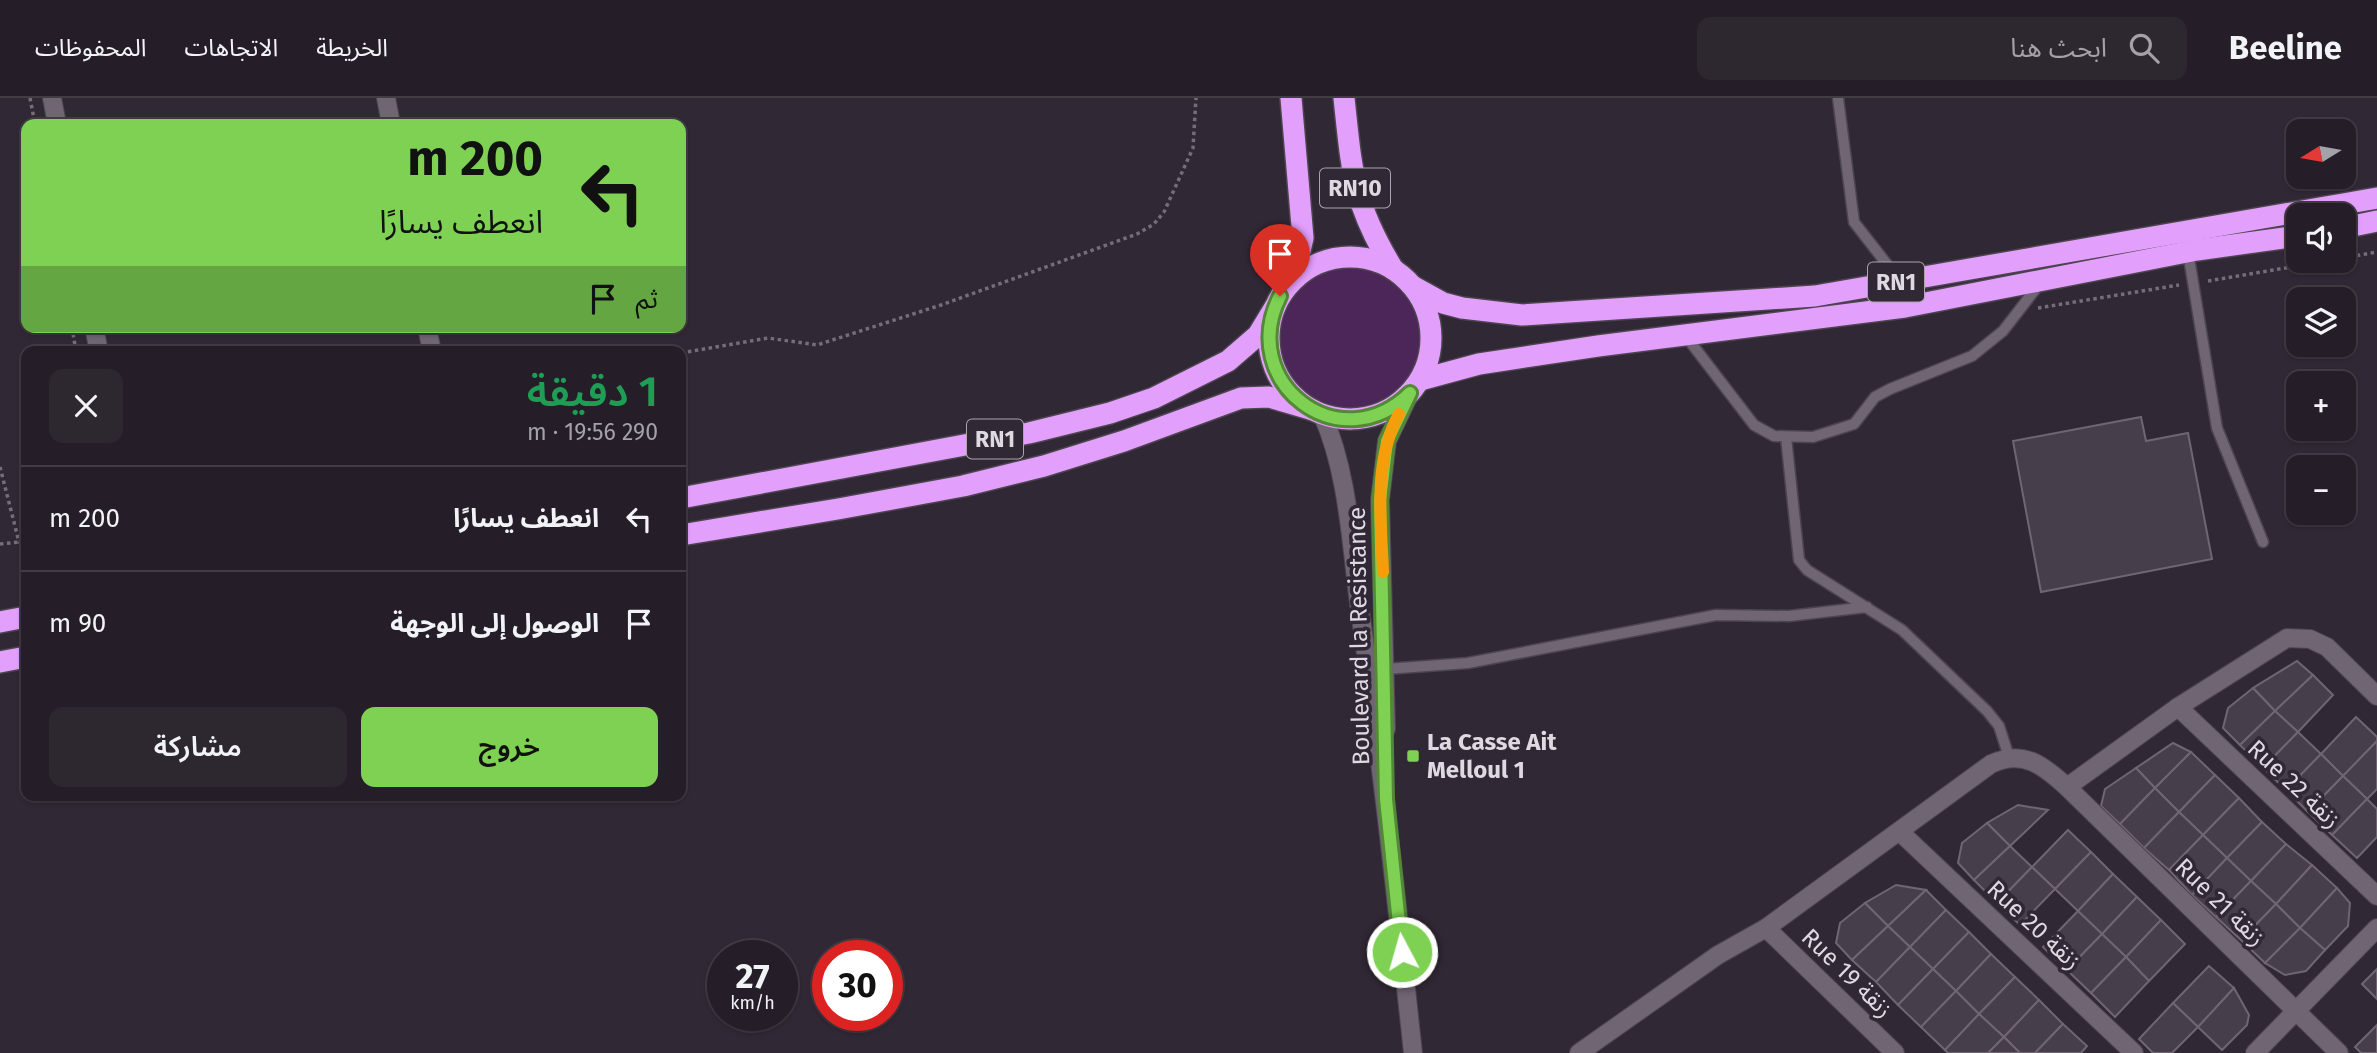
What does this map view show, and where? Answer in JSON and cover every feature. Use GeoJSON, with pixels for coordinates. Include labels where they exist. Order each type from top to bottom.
{"type":"FeatureCollection","features":[{"type":"Feature","properties":{"kind":"highway","name":"RN10"},"geometry":{"type":"LineString","coordinates":[[1291,98],[1303,238],[1294,278]]}},
{"type":"Feature","properties":{"kind":"highway","name":"RN10"},"geometry":{"type":"LineString","coordinates":[[1344,98],[1351,169],[1359,204],[1373,237],[1393,269]]}},
{"type":"Feature","properties":{"kind":"highway","name":"RN1"},"geometry":{"type":"LineString","coordinates":[[686,497],[1029,433],[1110,413],[1154,398],[1228,361],[1258,335],[1294,278],[1315,264],[1337,257],[1360,257],[1393,269],[1414,287],[1443,303],[1462,308],[1522,314],[1815,296],[2377,198]]}},
{"type":"Feature","properties":{"kind":"highway"},"geometry":{"type":"LineString","coordinates":[[2356,225],[2377,221]]}},
{"type":"Feature","properties":{"kind":"highway","name":"RN1"},"geometry":{"type":"LineString","coordinates":[[1415,386],[1479,364],[1905,307],[2188,252],[2286,238]]}},
{"type":"Feature","properties":{"kind":"highway","name":"RN1"},"geometry":{"type":"LineString","coordinates":[[686,534],[851,507],[1031,469],[1124,441],[1241,398],[1269,397],[1342,419],[1374,416],[1394,407],[1415,386],[1429,359],[1431,327],[1425,306],[1414,287]]}},
{"type":"Feature","properties":{"kind":"highway","name":"RN1"},"geometry":{"type":"LineString","coordinates":[[1275,307],[1269,343],[1274,366],[1285,387],[1317,412]]}},
{"type":"Feature","properties":{"kind":"highway"},"geometry":{"type":"LineString","coordinates":[[0,622],[21,618]]}},
{"type":"Feature","properties":{"kind":"highway"},"geometry":{"type":"LineString","coordinates":[[0,662],[21,658]]}},
{"type":"Feature","properties":{"kind":"street"},"geometry":{"type":"LineString","coordinates":[[52,98],[56,119]]}},
{"type":"Feature","properties":{"kind":"street"},"geometry":{"type":"LineString","coordinates":[[386,98],[390,119]]}},
{"type":"Feature","properties":{"kind":"street","name":"Boulevard la Resistance"},"geometry":{"type":"LineString","coordinates":[[1386,799],[1386,669],[1380,500],[1383,467],[1392,426],[1415,386]]}},
{"type":"Feature","properties":{"kind":"street","name":"Boulevard la Resistance"},"geometry":{"type":"LineString","coordinates":[[1317,412],[1330,433],[1342,488],[1386,799],[1413,1053]]}},
{"type":"Feature","properties":{"kind":"street"},"geometry":{"type":"LineString","coordinates":[[2067,787],[2178,708],[2287,638],[2311,639],[2327,648],[2377,696]]}},
{"type":"Feature","properties":{"kind":"street","name":"Rue 22 زنقة"},"geometry":{"type":"LineString","coordinates":[[2178,708],[2377,896]]}},
{"type":"Feature","properties":{"kind":"street"},"geometry":{"type":"LineString","coordinates":[[1579,1053],[1718,955],[1766,928],[1991,764],[2009,757]]}},
{"type":"Feature","properties":{"kind":"street","name":"Rue 21 زنقة"},"geometry":{"type":"LineString","coordinates":[[2009,757],[2032,760],[2067,787],[2339,1053]]}},
{"type":"Feature","properties":{"kind":"street","name":"Rue 20 زنقة"},"geometry":{"type":"LineString","coordinates":[[1900,832],[2134,1053]]}},
{"type":"Feature","properties":{"kind":"street","name":"Rue 19 زنقة"},"geometry":{"type":"LineString","coordinates":[[1766,928],[1895,1053]]}},
{"type":"Feature","properties":{"kind":"street"},"geometry":{"type":"LineString","coordinates":[[2255,1053],[2377,928]]}},
{"type":"Feature","properties":{"kind":"lane"},"geometry":{"type":"LineString","coordinates":[[1838,98],[1854,222],[1900,281]]}},
{"type":"Feature","properties":{"kind":"lane"},"geometry":{"type":"LineString","coordinates":[[2188,252],[2217,428],[2263,542]]}},
{"type":"Feature","properties":{"kind":"lane"},"geometry":{"type":"LineString","coordinates":[[1685,335],[1754,425],[1774,436],[1813,437],[1854,425],[1875,397],[1972,356],[2003,331],[2042,281]]}},
{"type":"Feature","properties":{"kind":"lane"},"geometry":{"type":"LineString","coordinates":[[1786,437],[1799,559],[1807,570],[1902,629],[1987,710],[1999,726],[2009,757]]}},
{"type":"Feature","properties":{"kind":"lane"},"geometry":{"type":"LineString","coordinates":[[1386,669],[1468,663],[1716,615],[1788,617],[1867,607]]}},
{"type":"Feature","properties":{"kind":"path"},"geometry":{"type":"LineString","coordinates":[[30,98],[34,119]]}},
{"type":"Feature","properties":{"kind":"path"},"geometry":{"type":"LineString","coordinates":[[686,352],[768,338],[817,345],[1136,234],[1154,224],[1164,212],[1193,148],[1196,98]]}},
{"type":"Feature","properties":{"kind":"path"},"geometry":{"type":"LineString","coordinates":[[2356,255],[2377,251]]}},
{"type":"Feature","properties":{"kind":"path"},"geometry":{"type":"LineString","coordinates":[[2018,311],[2286,268]]}},
{"type":"Feature","properties":{"kind":"path"},"geometry":{"type":"LineString","coordinates":[[0,467],[19,541],[0,544]]}},
{"type":"Feature","properties":{"kind":"shaded area"},"geometry":{"type":"Polygon","coordinates":[[[1350,267],[1377,272],[1400,288],[1416,311],[1421,338],[1416,365],[1400,388],[1377,404],[1350,409],[1323,404],[1300,388],[1284,365],[1279,338],[1284,311],[1300,288],[1323,272],[1350,267]]]}},
{"type":"Feature","properties":{"kind":"building"},"geometry":{"type":"Polygon","coordinates":[[[2141,417],[2146,441],[2188,433],[2212,559],[2041,592],[2013,441],[2141,417]]]}},
{"type":"Feature","properties":{"kind":"building"},"geometry":{"type":"Polygon","coordinates":[[[2297,661],[2313,675],[2275,711],[2253,688],[2297,661]]]}},
{"type":"Feature","properties":{"kind":"building"},"geometry":{"type":"Polygon","coordinates":[[[2313,675],[2333,695],[2298,732],[2275,711],[2313,675]]]}},
{"type":"Feature","properties":{"kind":"building"},"geometry":{"type":"Polygon","coordinates":[[[2253,688],[2275,711],[2240,745],[2223,728],[2228,708],[2253,688]]]}},
{"type":"Feature","properties":{"kind":"building"},"geometry":{"type":"Polygon","coordinates":[[[2275,711],[2298,732],[2263,768],[2240,745],[2275,711]]]}},
{"type":"Feature","properties":{"kind":"building"},"geometry":{"type":"Polygon","coordinates":[[[2356,717],[2377,737],[2377,741],[2343,776],[2321,754],[2356,717]]]}},
{"type":"Feature","properties":{"kind":"building"},"geometry":{"type":"Polygon","coordinates":[[[2298,732],[2321,754],[2286,790],[2263,768],[2298,732]]]}},
{"type":"Feature","properties":{"kind":"building"},"geometry":{"type":"Polygon","coordinates":[[[2377,741],[2377,789],[2367,799],[2343,776],[2377,741]]]}},
{"type":"Feature","properties":{"kind":"building"},"geometry":{"type":"Polygon","coordinates":[[[2173,743],[2191,752],[2155,788],[2136,768],[2173,743]]]}},
{"type":"Feature","properties":{"kind":"building"},"geometry":{"type":"Polygon","coordinates":[[[2191,752],[2215,775],[2179,812],[2155,788],[2191,752]]]}},
{"type":"Feature","properties":{"kind":"building"},"geometry":{"type":"Polygon","coordinates":[[[2321,754],[2343,776],[2308,812],[2286,790],[2321,754]]]}},
{"type":"Feature","properties":{"kind":"building"},"geometry":{"type":"Polygon","coordinates":[[[2136,768],[2155,788],[2120,824],[2101,806],[2105,789],[2136,768]]]}},
{"type":"Feature","properties":{"kind":"building"},"geometry":{"type":"Polygon","coordinates":[[[2215,775],[2239,798],[2203,835],[2179,812],[2215,775]]]}},
{"type":"Feature","properties":{"kind":"building"},"geometry":{"type":"Polygon","coordinates":[[[2343,776],[2367,799],[2332,835],[2308,812],[2343,776]]]}},
{"type":"Feature","properties":{"kind":"building"},"geometry":{"type":"Polygon","coordinates":[[[2155,788],[2179,812],[2144,848],[2120,824],[2155,788]]]}},
{"type":"Feature","properties":{"kind":"building"},"geometry":{"type":"Polygon","coordinates":[[[2239,798],[2262,822],[2227,858],[2203,835],[2239,798]]]}},
{"type":"Feature","properties":{"kind":"building"},"geometry":{"type":"Polygon","coordinates":[[[2367,799],[2377,809],[2377,837],[2357,858],[2332,835],[2367,799]]]}},
{"type":"Feature","properties":{"kind":"building"},"geometry":{"type":"Polygon","coordinates":[[[2018,805],[2048,810],[2010,846],[1987,823],[2018,805]]]}},
{"type":"Feature","properties":{"kind":"building"},"geometry":{"type":"Polygon","coordinates":[[[2179,812],[2203,835],[2169,870],[2144,848],[2179,812]]]}},
{"type":"Feature","properties":{"kind":"building"},"geometry":{"type":"Polygon","coordinates":[[[2262,822],[2286,844],[2251,881],[2227,858],[2262,822]]]}},
{"type":"Feature","properties":{"kind":"building"},"geometry":{"type":"Polygon","coordinates":[[[1987,823],[2010,846],[1974,880],[1958,863],[1962,843],[1987,823]]]}},
{"type":"Feature","properties":{"kind":"building"},"geometry":{"type":"Polygon","coordinates":[[[2068,830],[2091,852],[2055,889],[2032,867],[2068,830]]]}},
{"type":"Feature","properties":{"kind":"building"},"geometry":{"type":"Polygon","coordinates":[[[2203,835],[2227,858],[2192,895],[2169,870],[2203,835]]]}},
{"type":"Feature","properties":{"kind":"building"},"geometry":{"type":"Polygon","coordinates":[[[2286,844],[2312,865],[2276,904],[2251,881],[2286,844]]]}},
{"type":"Feature","properties":{"kind":"building"},"geometry":{"type":"Polygon","coordinates":[[[2010,846],[2032,867],[1997,903],[1974,880],[2010,846]]]}},
{"type":"Feature","properties":{"kind":"building"},"geometry":{"type":"Polygon","coordinates":[[[2091,852],[2113,874],[2078,911],[2055,889],[2091,852]]]}},
{"type":"Feature","properties":{"kind":"building"},"geometry":{"type":"Polygon","coordinates":[[[2227,858],[2251,881],[2216,917],[2192,895],[2227,858]]]}},
{"type":"Feature","properties":{"kind":"building"},"geometry":{"type":"Polygon","coordinates":[[[2312,865],[2337,888],[2300,928],[2276,904],[2312,865]]]}},
{"type":"Feature","properties":{"kind":"building"},"geometry":{"type":"Polygon","coordinates":[[[2032,867],[2055,889],[2020,925],[1997,903],[2032,867]]]}},
{"type":"Feature","properties":{"kind":"building"},"geometry":{"type":"Polygon","coordinates":[[[2113,874],[2137,897],[2102,934],[2078,911],[2113,874]]]}},
{"type":"Feature","properties":{"kind":"building"},"geometry":{"type":"Polygon","coordinates":[[[2251,881],[2276,904],[2241,940],[2216,917],[2251,881]]]}},
{"type":"Feature","properties":{"kind":"building"},"geometry":{"type":"Polygon","coordinates":[[[1896,885],[1926,890],[1888,926],[1865,903],[1896,885]]]}},
{"type":"Feature","properties":{"kind":"building"},"geometry":{"type":"Polygon","coordinates":[[[2337,888],[2350,903],[2348,926],[2325,950],[2300,928],[2337,888]]]}},
{"type":"Feature","properties":{"kind":"building"},"geometry":{"type":"Polygon","coordinates":[[[1926,890],[1946,910],[1910,947],[1888,926],[1926,890]]]}},
{"type":"Feature","properties":{"kind":"building"},"geometry":{"type":"Polygon","coordinates":[[[2137,897],[2161,920],[2126,957],[2102,934],[2137,897]]]}},
{"type":"Feature","properties":{"kind":"building"},"geometry":{"type":"Polygon","coordinates":[[[1865,903],[1888,926],[1852,960],[1836,943],[1840,923],[1865,903]]]}},
{"type":"Feature","properties":{"kind":"building"},"geometry":{"type":"Polygon","coordinates":[[[2276,904],[2300,928],[2265,963],[2241,940],[2276,904]]]}},
{"type":"Feature","properties":{"kind":"building"},"geometry":{"type":"Polygon","coordinates":[[[1946,910],[1969,932],[1933,969],[1910,947],[1946,910]]]}},
{"type":"Feature","properties":{"kind":"building"},"geometry":{"type":"Polygon","coordinates":[[[2078,911],[2102,934],[2067,970],[2043,947],[2078,911]]]}},
{"type":"Feature","properties":{"kind":"building"},"geometry":{"type":"Polygon","coordinates":[[[2161,920],[2185,944],[2149,981],[2126,957],[2161,920]]]}},
{"type":"Feature","properties":{"kind":"building"},"geometry":{"type":"Polygon","coordinates":[[[1888,926],[1910,947],[1876,982],[1852,960],[1888,926]]]}},
{"type":"Feature","properties":{"kind":"building"},"geometry":{"type":"Polygon","coordinates":[[[2300,928],[2325,950],[2306,971],[2285,975],[2265,963],[2300,928]]]}},
{"type":"Feature","properties":{"kind":"building"},"geometry":{"type":"Polygon","coordinates":[[[1969,932],[1991,954],[1956,991],[1933,969],[1969,932]]]}},
{"type":"Feature","properties":{"kind":"building"},"geometry":{"type":"Polygon","coordinates":[[[2102,934],[2126,957],[2091,993],[2067,970],[2102,934]]]}},
{"type":"Feature","properties":{"kind":"building"},"geometry":{"type":"Polygon","coordinates":[[[1910,947],[1933,969],[1898,1005],[1876,982],[1910,947]]]}},
{"type":"Feature","properties":{"kind":"building"},"geometry":{"type":"Polygon","coordinates":[[[1991,954],[2015,977],[1979,1014],[1956,991],[1991,954]]]}},
{"type":"Feature","properties":{"kind":"building"},"geometry":{"type":"Polygon","coordinates":[[[2126,957],[2149,981],[2115,1017],[2091,993],[2126,957]]]}},
{"type":"Feature","properties":{"kind":"building"},"geometry":{"type":"Polygon","coordinates":[[[2209,966],[2234,988],[2198,1027],[2173,1003],[2209,966]]]}},
{"type":"Feature","properties":{"kind":"building"},"geometry":{"type":"Polygon","coordinates":[[[1933,969],[1956,991],[1921,1027],[1898,1005],[1933,969]]]}},
{"type":"Feature","properties":{"kind":"building"},"geometry":{"type":"Polygon","coordinates":[[[2377,969],[2377,999],[2362,984],[2377,969]]]}},
{"type":"Feature","properties":{"kind":"building"},"geometry":{"type":"Polygon","coordinates":[[[2015,977],[2039,1000],[2004,1037],[1979,1014],[2015,977]]]}},
{"type":"Feature","properties":{"kind":"building"},"geometry":{"type":"Polygon","coordinates":[[[2234,988],[2249,1015],[2247,1025],[2222,1050],[2198,1027],[2234,988]]]}},
{"type":"Feature","properties":{"kind":"building"},"geometry":{"type":"Polygon","coordinates":[[[1956,991],[1979,1014],[1945,1050],[1921,1027],[1956,991]]]}},
{"type":"Feature","properties":{"kind":"building"},"geometry":{"type":"Polygon","coordinates":[[[2039,1000],[2063,1024],[2035,1053],[2020,1053],[2004,1037],[2039,1000]]]}},
{"type":"Feature","properties":{"kind":"building"},"geometry":{"type":"Polygon","coordinates":[[[2173,1003],[2198,1027],[2172,1053],[2153,1053],[2139,1039],[2173,1003]]]}},
{"type":"Feature","properties":{"kind":"building"},"geometry":{"type":"Polygon","coordinates":[[[1979,1014],[2004,1037],[1988,1053],[1948,1053],[1945,1050],[1979,1014]]]}},
{"type":"Feature","properties":{"kind":"building"},"geometry":{"type":"Polygon","coordinates":[[[2063,1024],[2087,1046],[2081,1053],[2035,1053],[2063,1024]]]}},
{"type":"Feature","properties":{"kind":"building"},"geometry":{"type":"Polygon","coordinates":[[[2377,1025],[2377,1053],[2361,1053],[2355,1047],[2377,1025]]]}},
{"type":"Feature","properties":{"kind":"building"},"geometry":{"type":"Polygon","coordinates":[[[2004,1037],[2020,1053],[1988,1053],[2004,1037]]]}},
{"type":"Feature","properties":{"kind":"slow traffic"},"geometry":{"type":"LineString","coordinates":[[1383,572],[1380,500],[1383,467],[1387,441],[1399,414]]}},
{"type":"Feature","properties":{"kind":"place","name":"La Casse Ait Melloul 1"},"geometry":{"type":"Point","coordinates":[1413,756]}},
{"type":"Feature","properties":{"kind":"route"},"geometry":{"type":"LineString","coordinates":[[1280,296],[1269,331],[1271,355],[1285,387],[1303,404],[1313,411],[1332,417],[1353,419],[1384,412],[1410,393],[1387,441],[1380,500],[1386,669],[1386,799],[1402,952]]}}]}
